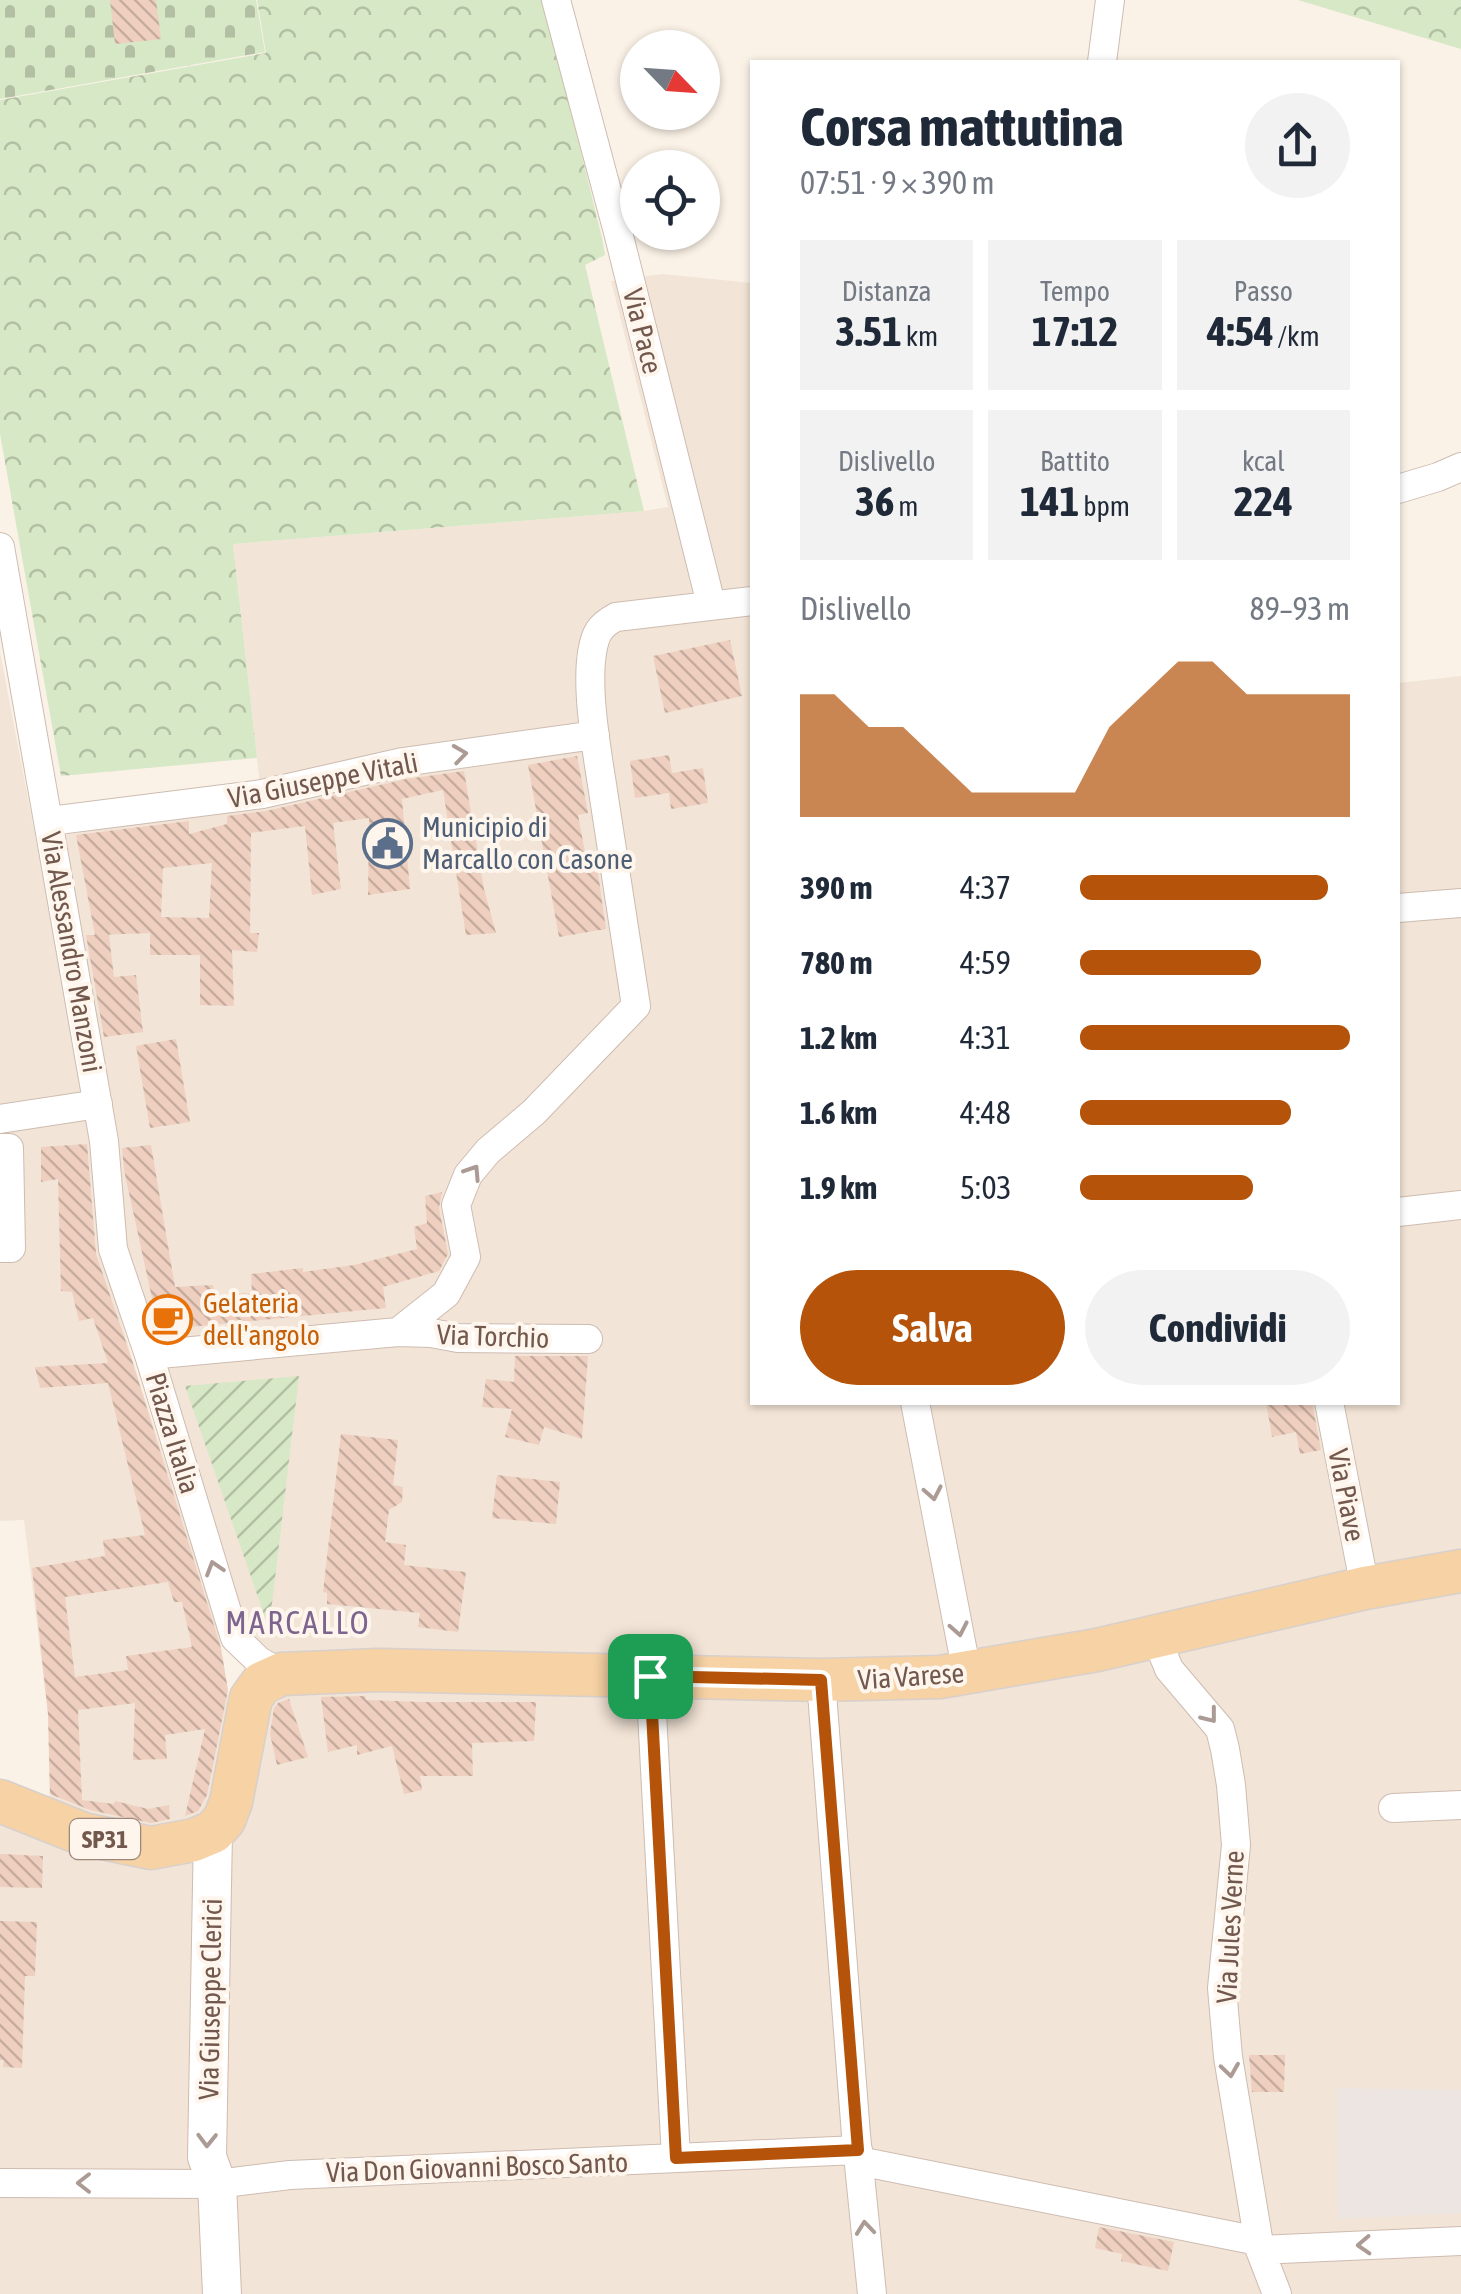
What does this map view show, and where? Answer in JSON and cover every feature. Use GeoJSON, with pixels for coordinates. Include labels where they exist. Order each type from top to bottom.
{"type":"FeatureCollection","features":[{"type":"Feature","properties":{"kind":"main road","name":"Via Varese"},"geometry":{"type":"LineString","coordinates":[[282,1674],[379,1670],[821,1680],[940,1677],[1156,1637],[1365,1588],[1461,1571]]}},
{"type":"Feature","properties":{"kind":"main road","name":"Via Giuseppe Clerici"},"geometry":{"type":"LineString","coordinates":[[213,1832],[224,1820],[231,1802],[251,1698],[256,1689],[282,1674]]}},
{"type":"Feature","properties":{"kind":"main road","name":"SP31"},"geometry":{"type":"LineString","coordinates":[[0,1801],[83,1834],[150,1848],[194,1840],[213,1832]]}},
{"type":"Feature","properties":{"kind":"street","name":"Via Pace"},"geometry":{"type":"LineString","coordinates":[[556,0],[711,604]]}},
{"type":"Feature","properties":{"kind":"street"},"geometry":{"type":"LineString","coordinates":[[1102,60],[1110,0]]}},
{"type":"Feature","properties":{"kind":"street"},"geometry":{"type":"LineString","coordinates":[[1400,488],[1461,468]]}},
{"type":"Feature","properties":{"kind":"street","name":"Via Alessandro Manzoni"},"geometry":{"type":"LineString","coordinates":[[0,546],[104,1141],[113,1249],[149,1355]]}},
{"type":"Feature","properties":{"kind":"street"},"geometry":{"type":"LineString","coordinates":[[398,1332],[446,1294],[466,1257],[456,1205],[468,1175],[636,1006],[595,736],[591,674],[595,638],[602,625],[616,616],[750,602]]}},
{"type":"Feature","properties":{"kind":"street","name":"Via Giuseppe Vitali"},"geometry":{"type":"LineString","coordinates":[[50,821],[262,794],[404,762],[595,736]]}},
{"type":"Feature","properties":{"kind":"street"},"geometry":{"type":"LineString","coordinates":[[1400,908],[1461,903]]}},
{"type":"Feature","properties":{"kind":"street"},"geometry":{"type":"LineString","coordinates":[[0,1118],[98,1104]]}},
{"type":"Feature","properties":{"kind":"street"},"geometry":{"type":"LineString","coordinates":[[0,1148],[10,1148],[10,1248],[0,1248]]}},
{"type":"Feature","properties":{"kind":"street"},"geometry":{"type":"LineString","coordinates":[[1400,1212],[1461,1204]]}},
{"type":"Feature","properties":{"kind":"street","name":"Piazza Italia"},"geometry":{"type":"LineString","coordinates":[[282,1674],[259,1661],[235,1638],[149,1355],[398,1332]]}},
{"type":"Feature","properties":{"kind":"street","name":"Via Torchio"},"geometry":{"type":"LineString","coordinates":[[398,1332],[458,1338],[588,1339]]}},
{"type":"Feature","properties":{"kind":"street"},"geometry":{"type":"LineString","coordinates":[[916,1405],[968,1673]]}},
{"type":"Feature","properties":{"kind":"street","name":"Via Piave"},"geometry":{"type":"LineString","coordinates":[[1331,1405],[1365,1588]]}},
{"type":"Feature","properties":{"kind":"street","name":"Via Jules Verne"},"geometry":{"type":"LineString","coordinates":[[1156,1637],[1169,1669],[1220,1729],[1225,1748],[1236,1846],[1222,1988],[1228,2057],[1259,2246],[1277,2294]]}},
{"type":"Feature","properties":{"kind":"street"},"geometry":{"type":"LineString","coordinates":[[650,1676],[676,2158]]}},
{"type":"Feature","properties":{"kind":"street"},"geometry":{"type":"LineString","coordinates":[[821,1680],[872,2294]]}},
{"type":"Feature","properties":{"kind":"street"},"geometry":{"type":"LineString","coordinates":[[1392,1808],[1461,1805]]}},
{"type":"Feature","properties":{"kind":"street","name":"Via Giuseppe Clerici"},"geometry":{"type":"LineString","coordinates":[[213,1832],[207,2157],[217,2184],[222,2294]]}},
{"type":"Feature","properties":{"kind":"street","name":"Via Don Giovanni Bosco Santo"},"geometry":{"type":"LineString","coordinates":[[0,2182],[217,2184],[290,2175],[676,2158],[858,2156],[1259,2246],[1461,2241]]}},
{"type":"Feature","properties":{"kind":"shaded area"},"geometry":{"type":"Polygon","coordinates":[[[662,274],[750,283],[750,1405],[1400,1405],[1400,683],[1461,676],[1461,1558],[955,1661],[291,1657],[274,1653],[252,1636],[122,1250],[59,836],[262,803],[233,544],[668,507],[611,281],[662,274]]]}},
{"type":"Feature","properties":{"kind":"shaded area"},"geometry":{"type":"Polygon","coordinates":[[[0,652],[94,1143],[100,1245],[133,1362],[216,1618],[227,1687],[233,1738],[209,1820],[152,1837],[50,1813],[48,1714],[24,1520],[0,1521],[0,652]]]}},
{"type":"Feature","properties":{"kind":"shaded area"},"geometry":{"type":"Polygon","coordinates":[[[1461,1581],[1461,2294],[0,2294],[0,1815],[228,1853],[252,1784],[263,1706],[294,1685],[841,1693],[1461,1581]]]}},
{"type":"Feature","properties":{"kind":"shaded area"},"geometry":{"type":"Polygon","coordinates":[[[1337,2088],[1461,2090],[1461,2213],[1338,2219],[1337,2088]]]}},
{"type":"Feature","properties":{"kind":"green space"},"geometry":{"type":"Polygon","coordinates":[[[0,0],[256,0],[265,52],[0,99],[0,0]]]}},
{"type":"Feature","properties":{"kind":"green space"},"geometry":{"type":"Polygon","coordinates":[[[257,0],[544,0],[602,238],[605,255],[585,265],[644,511],[233,544],[257,758],[61,776],[0,434],[0,100],[266,53],[257,0]]]}},
{"type":"Feature","properties":{"kind":"green space"},"geometry":{"type":"Polygon","coordinates":[[[1298,0],[1461,0],[1461,49],[1298,0]]]}},
{"type":"Feature","properties":{"kind":"green space"},"geometry":{"type":"Polygon","coordinates":[[[299,1376],[269,1629],[185,1386],[299,1376]]]}},
{"type":"Feature","properties":{"kind":"building"},"geometry":{"type":"Polygon","coordinates":[[[110,0],[156,0],[161,39],[115,44],[110,0]]]}},
{"type":"Feature","properties":{"kind":"building"},"geometry":{"type":"Polygon","coordinates":[[[730,640],[742,696],[665,713],[653,656],[730,640]]]}},
{"type":"Feature","properties":{"kind":"building"},"geometry":{"type":"Polygon","coordinates":[[[669,755],[672,773],[703,768],[708,803],[671,809],[669,793],[635,798],[630,761],[669,755]]]}},
{"type":"Feature","properties":{"kind":"building"},"geometry":{"type":"Polygon","coordinates":[[[577,756],[588,813],[578,815],[588,868],[597,866],[606,929],[559,937],[528,765],[577,756]]]}},
{"type":"Feature","properties":{"kind":"building"},"geometry":{"type":"Polygon","coordinates":[[[464,771],[484,889],[496,933],[466,935],[443,790],[402,799],[410,889],[368,895],[369,818],[333,823],[341,889],[312,895],[305,826],[251,833],[250,933],[259,933],[257,952],[232,950],[234,1006],[200,1005],[200,955],[150,955],[150,933],[99,935],[109,935],[114,977],[136,975],[143,1032],[104,1037],[86,935],[95,935],[76,835],[189,821],[189,834],[227,824],[227,816],[464,771]],[[212,863],[163,868],[161,917],[209,918],[212,863]]]}},
{"type":"Feature","properties":{"kind":"building"},"geometry":{"type":"Polygon","coordinates":[[[176,1039],[190,1122],[150,1128],[136,1046],[176,1039]]]}},
{"type":"Feature","properties":{"kind":"building"},"geometry":{"type":"Polygon","coordinates":[[[87,1144],[96,1254],[221,1648],[228,1690],[207,1795],[198,1811],[185,1816],[205,1729],[165,1735],[167,1759],[133,1760],[135,1703],[78,1710],[82,1800],[114,1804],[115,1801],[148,1809],[169,1805],[170,1819],[151,1823],[90,1810],[50,1794],[48,1714],[32,1568],[105,1556],[103,1540],[145,1535],[108,1383],[40,1388],[35,1367],[108,1363],[93,1318],[79,1321],[72,1292],[61,1291],[58,1179],[41,1182],[41,1147],[87,1144]],[[168,1582],[65,1597],[75,1677],[128,1670],[126,1656],[192,1647],[182,1602],[174,1602],[168,1582]]]}},
{"type":"Feature","properties":{"kind":"building"},"geometry":{"type":"Polygon","coordinates":[[[151,1145],[175,1287],[213,1285],[214,1296],[252,1293],[251,1274],[354,1265],[417,1249],[414,1227],[427,1223],[425,1196],[442,1192],[439,1208],[448,1254],[439,1271],[383,1287],[386,1308],[159,1330],[122,1148],[151,1145]]]}},
{"type":"Feature","properties":{"kind":"building"},"geometry":{"type":"Polygon","coordinates":[[[515,1356],[588,1356],[582,1439],[544,1427],[539,1445],[505,1437],[512,1409],[482,1407],[486,1379],[514,1382],[515,1356]]]}},
{"type":"Feature","properties":{"kind":"building"},"geometry":{"type":"Polygon","coordinates":[[[1267,1405],[1313,1405],[1321,1450],[1300,1454],[1296,1432],[1272,1437],[1267,1405]]]}},
{"type":"Feature","properties":{"kind":"building"},"geometry":{"type":"Polygon","coordinates":[[[341,1434],[398,1440],[393,1485],[403,1487],[402,1502],[389,1510],[385,1542],[406,1545],[404,1565],[466,1572],[458,1632],[418,1627],[420,1613],[327,1604],[327,1593],[323,1592],[341,1434]]]}},
{"type":"Feature","properties":{"kind":"building"},"geometry":{"type":"Polygon","coordinates":[[[497,1475],[560,1482],[556,1524],[492,1518],[497,1475]]]}},
{"type":"Feature","properties":{"kind":"building"},"geometry":{"type":"Polygon","coordinates":[[[365,1696],[366,1700],[422,1702],[536,1702],[534,1741],[472,1743],[473,1776],[420,1776],[422,1790],[404,1794],[392,1746],[357,1755],[357,1745],[328,1752],[321,1697],[365,1696]]]}},
{"type":"Feature","properties":{"kind":"building"},"geometry":{"type":"Polygon","coordinates":[[[289,1699],[308,1757],[277,1765],[270,1734],[274,1708],[289,1699]]]}},
{"type":"Feature","properties":{"kind":"building"},"geometry":{"type":"Polygon","coordinates":[[[0,1854],[43,1856],[42,1888],[0,1887],[0,1854]]]}},
{"type":"Feature","properties":{"kind":"building"},"geometry":{"type":"Polygon","coordinates":[[[0,1921],[37,1922],[35,1976],[25,1976],[22,2068],[3,2067],[4,2060],[0,2060],[0,1921]]]}},
{"type":"Feature","properties":{"kind":"building"},"geometry":{"type":"Polygon","coordinates":[[[1249,2055],[1285,2055],[1284,2092],[1252,2092],[1249,2055]]]}},
{"type":"Feature","properties":{"kind":"building"},"geometry":{"type":"Polygon","coordinates":[[[1099,2227],[1174,2242],[1168,2271],[1121,2261],[1122,2254],[1095,2248],[1099,2227]]]}},
{"type":"Feature","properties":{"kind":"place","name":"Municipio di Marcallo con Casone"},"geometry":{"type":"Point","coordinates":[387,843]}},
{"type":"Feature","properties":{"kind":"place","name":"Gelateria dell'angolo"},"geometry":{"type":"Point","coordinates":[168,1319]}},
{"type":"Feature","properties":{"kind":"district","name":"MARCALLO"},"geometry":{"type":"Point","coordinates":[298,1623]}},
{"type":"Feature","properties":{"kind":"route"},"geometry":{"type":"LineString","coordinates":[[650,1676],[821,1680],[858,2150],[676,2158],[650,1676]]}}]}
